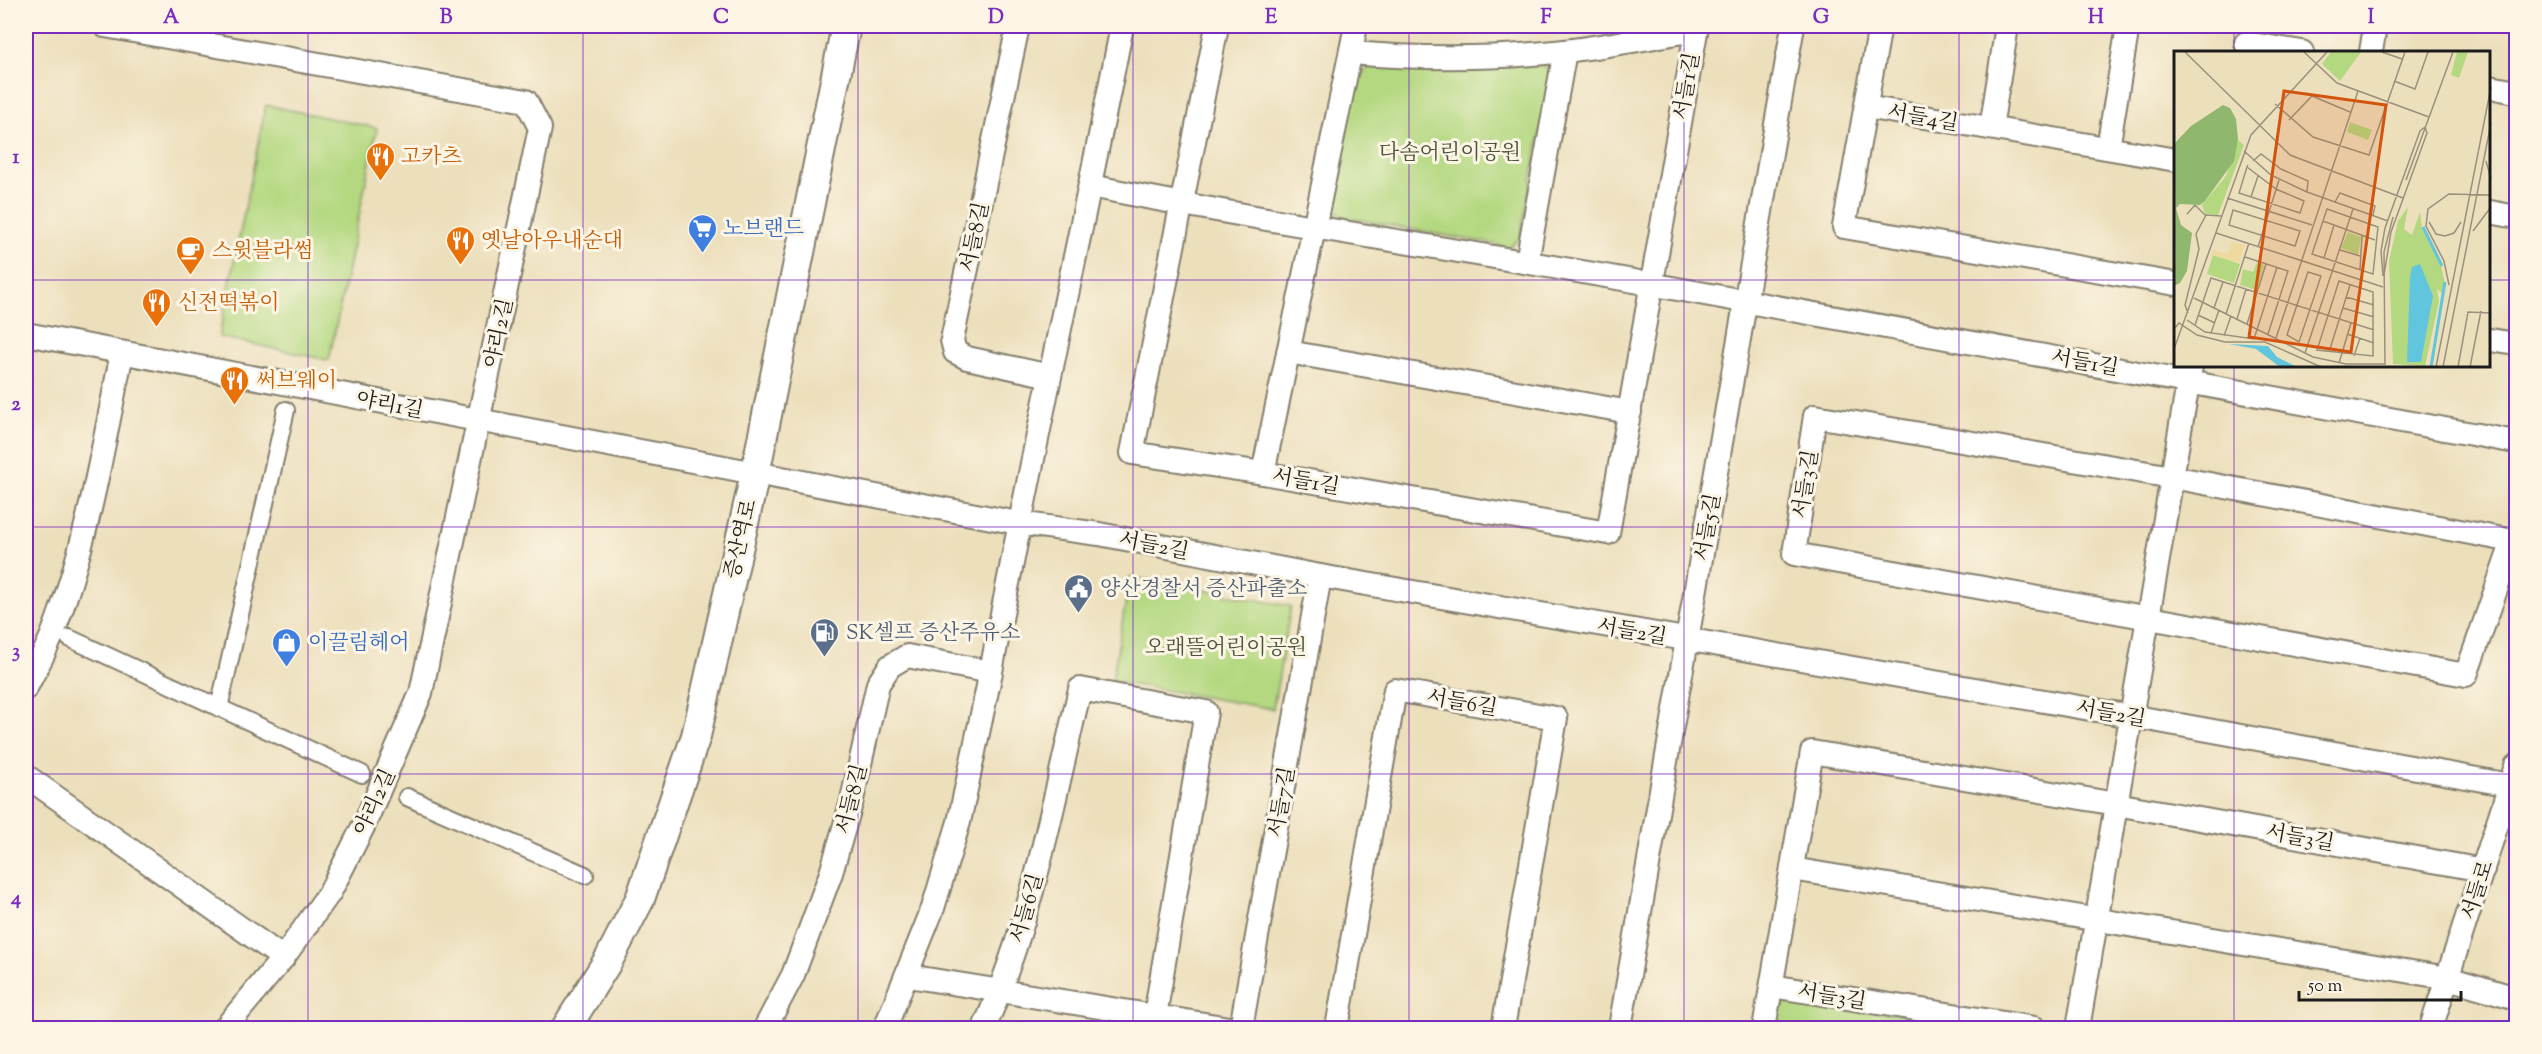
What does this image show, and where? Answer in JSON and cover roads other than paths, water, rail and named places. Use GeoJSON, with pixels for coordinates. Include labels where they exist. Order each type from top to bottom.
{"type":"FeatureCollection","features":[{"type":"Feature","properties":{"kind":"street","name":"야리2길"},"geometry":{"type":"LineString","coordinates":[[105,26],[526,101],[540,128],[421,693],[383,784],[335,883],[283,958],[225,1029]]}},
{"type":"Feature","properties":{"kind":"street","name":"증산역로"},"geometry":{"type":"LineString","coordinates":[[566,1029],[609,959],[640,899],[696,736],[755,474],[846,26]]}},
{"type":"Feature","properties":{"kind":"street","name":"서들8길"},"geometry":{"type":"LineString","coordinates":[[1018,26],[952,340],[955,352],[967,358],[1050,376]]}},
{"type":"Feature","properties":{"kind":"street"},"geometry":{"type":"LineString","coordinates":[[885,1029],[908,976],[933,908],[959,822],[991,672],[1018,523],[1122,26]]}},
{"type":"Feature","properties":{"kind":"street","name":"서들1길"},"geometry":{"type":"LineString","coordinates":[[1217,26],[1132,453],[1263,473],[1608,533],[1696,28],[1565,51],[1464,58],[1404,58],[1351,53]]}},
{"type":"Feature","properties":{"kind":"street"},"geometry":{"type":"LineString","coordinates":[[1263,473],[1356,26]]}},
{"type":"Feature","properties":{"kind":"street","name":"서들5길"},"geometry":{"type":"LineString","coordinates":[[1620,1029],[1793,26]]}},
{"type":"Feature","properties":{"kind":"street","name":"서들4길"},"geometry":{"type":"LineString","coordinates":[[1880,26],[1866,107],[2174,160]]}},
{"type":"Feature","properties":{"kind":"street"},"geometry":{"type":"LineString","coordinates":[[1991,128],[2007,26]]}},
{"type":"Feature","properties":{"kind":"street"},"geometry":{"type":"LineString","coordinates":[[2108,148],[2128,26]]}},
{"type":"Feature","properties":{"kind":"street"},"geometry":{"type":"LineString","coordinates":[[2371,51],[2375,26]]}},
{"type":"Feature","properties":{"kind":"street"},"geometry":{"type":"LineString","coordinates":[[2246,40],[2297,51]]}},
{"type":"Feature","properties":{"kind":"street"},"geometry":{"type":"LineString","coordinates":[[1527,262],[1565,51]]}},
{"type":"Feature","properties":{"kind":"street"},"geometry":{"type":"LineString","coordinates":[[2491,87],[2517,92]]}},
{"type":"Feature","properties":{"kind":"street"},"geometry":{"type":"LineString","coordinates":[[1866,107],[1844,227],[2174,284]]}},
{"type":"Feature","properties":{"kind":"street","name":"서들1길"},"geometry":{"type":"LineString","coordinates":[[1090,186],[1181,204],[1527,262],[1745,302],[2190,373],[2517,442]]}},
{"type":"Feature","properties":{"kind":"street"},"geometry":{"type":"LineString","coordinates":[[2491,212],[2517,217]]}},
{"type":"Feature","properties":{"kind":"street","name":"야리1길"},"geometry":{"type":"LineString","coordinates":[[26,334],[755,474]]}},
{"type":"Feature","properties":{"kind":"street"},"geometry":{"type":"LineString","coordinates":[[2491,340],[2517,344]]}},
{"type":"Feature","properties":{"kind":"street"},"geometry":{"type":"LineString","coordinates":[[1288,352],[1630,412]]}},
{"type":"Feature","properties":{"kind":"street"},"geometry":{"type":"LineString","coordinates":[[26,688],[54,632],[74,569],[90,507],[122,353]]}},
{"type":"Feature","properties":{"kind":"street"},"geometry":{"type":"LineString","coordinates":[[2078,1029],[2190,373]]}},
{"type":"Feature","properties":{"kind":"street"},"geometry":{"type":"LineString","coordinates":[[219,708],[286,410]]}},
{"type":"Feature","properties":{"kind":"street","name":"서들3길"},"geometry":{"type":"LineString","coordinates":[[1815,416],[2172,477],[2513,541],[2466,675],[1794,554],[1815,416]]}},
{"type":"Feature","properties":{"kind":"street","name":"서들2길"},"geometry":{"type":"LineString","coordinates":[[755,474],[1018,523],[1099,534],[1320,576],[1688,641],[2131,716],[2513,775]]}},
{"type":"Feature","properties":{"kind":"street","name":"서들7길"},"geometry":{"type":"LineString","coordinates":[[1241,1029],[1320,576]]}},
{"type":"Feature","properties":{"kind":"street"},"geometry":{"type":"LineString","coordinates":[[69,638],[362,774]]}},
{"type":"Feature","properties":{"kind":"street","name":"서들8길"},"geometry":{"type":"LineString","coordinates":[[765,1029],[793,975],[831,873],[851,804],[878,684],[890,666],[907,656],[991,672]]}},
{"type":"Feature","properties":{"kind":"street","name":"서들6길"},"geometry":{"type":"LineString","coordinates":[[984,1029],[1001,991],[1026,914],[1080,689],[1206,712],[1154,1022]]}},
{"type":"Feature","properties":{"kind":"street","name":"서들6길"},"geometry":{"type":"LineString","coordinates":[[1337,1029],[1395,690],[1556,718],[1503,1029]]}},
{"type":"Feature","properties":{"kind":"street","name":"서들3길"},"geometry":{"type":"LineString","coordinates":[[1792,869],[1812,752],[2483,870]]}},
{"type":"Feature","properties":{"kind":"street","name":"서들로"},"geometry":{"type":"LineString","coordinates":[[2431,1029],[2513,775]]}},
{"type":"Feature","properties":{"kind":"street"},"geometry":{"type":"LineString","coordinates":[[26,776],[283,958]]}},
{"type":"Feature","properties":{"kind":"street"},"geometry":{"type":"LineString","coordinates":[[407,797],[585,874]]}},
{"type":"Feature","properties":{"kind":"street"},"geometry":{"type":"LineString","coordinates":[[1764,1029],[1792,869],[2448,978],[2517,998]]}},
{"type":"Feature","properties":{"kind":"street"},"geometry":{"type":"LineString","coordinates":[[908,976],[1001,991],[1154,1022],[1229,1029]]}},
{"type":"Feature","properties":{"kind":"street","name":"서들3길"},"geometry":{"type":"LineString","coordinates":[[1772,986],[2035,1029]]}},
{"type":"Feature","properties":{"kind":"place","name":"고카츠"},"geometry":{"type":"Point","coordinates":[380,182]}},
{"type":"Feature","properties":{"kind":"place","name":"노브랜드"},"geometry":{"type":"Point","coordinates":[702,254]}},
{"type":"Feature","properties":{"kind":"place","name":"옛날아우내순대"},"geometry":{"type":"Point","coordinates":[460,266]}},
{"type":"Feature","properties":{"kind":"place","name":"스윗블라썸"},"geometry":{"type":"Point","coordinates":[191,276]}},
{"type":"Feature","properties":{"kind":"place","name":"신전떡볶이"},"geometry":{"type":"Point","coordinates":[157,328]}},
{"type":"Feature","properties":{"kind":"place","name":"써브웨이"},"geometry":{"type":"Point","coordinates":[235,406]}},
{"type":"Feature","properties":{"kind":"place","name":"양산경찰서 증산파출소"},"geometry":{"type":"Point","coordinates":[1079,614]}},
{"type":"Feature","properties":{"kind":"place","name":"SK셀프 증산주유소"},"geometry":{"type":"Point","coordinates":[825,658]}},
{"type":"Feature","properties":{"kind":"place","name":"이끌림헤어"},"geometry":{"type":"Point","coordinates":[287,668]}},
{"type":"Feature","properties":{"kind":"park label","name":"다솜어린이공원"},"geometry":{"type":"Point","coordinates":[1450,152]}},
{"type":"Feature","properties":{"kind":"park label","name":"오래뜰어린이공원"},"geometry":{"type":"Point","coordinates":[1226,647]}}]}
